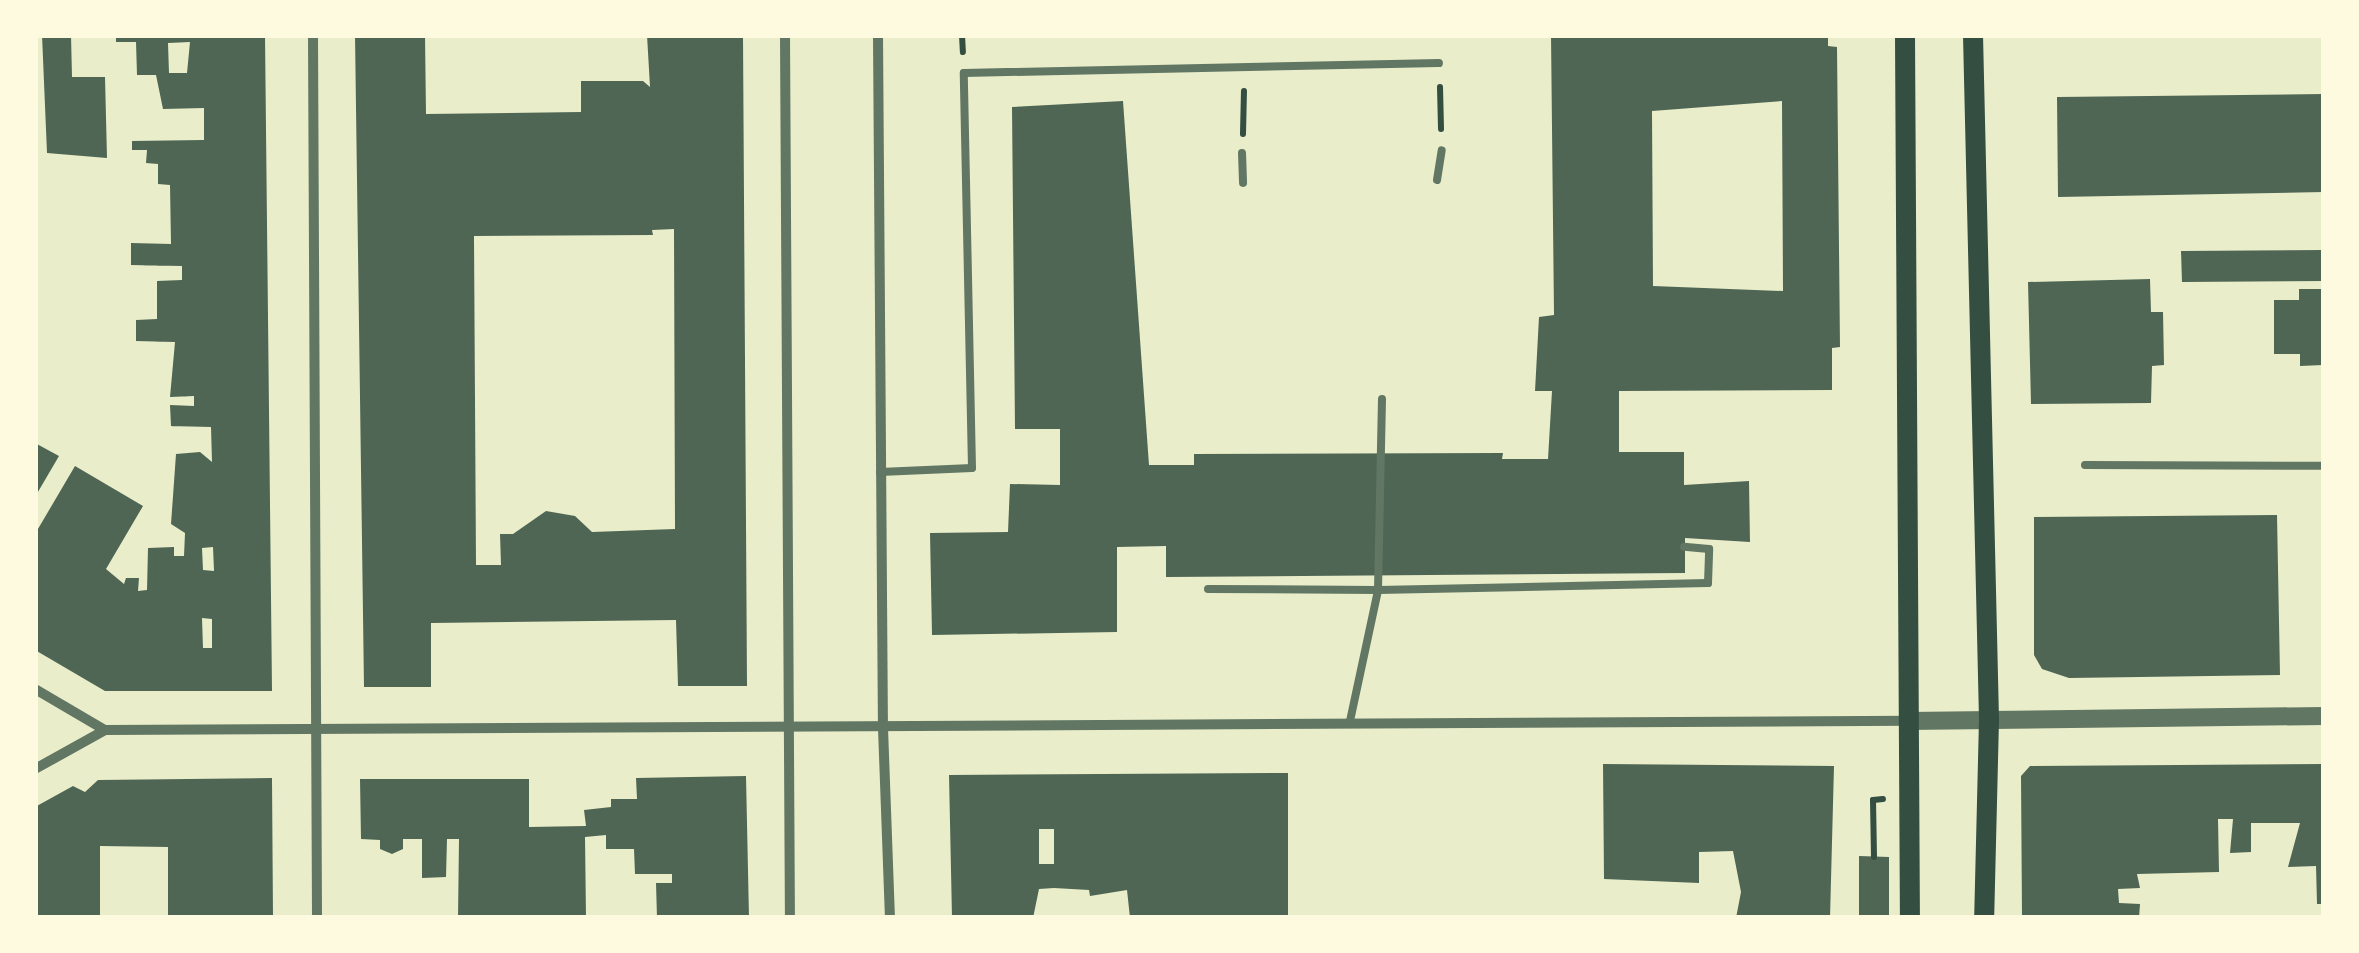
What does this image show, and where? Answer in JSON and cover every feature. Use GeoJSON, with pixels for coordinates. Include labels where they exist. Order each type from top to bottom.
{"type":"FeatureCollection","features":[{"type":"Feature","properties":{"kind":"main road"},"geometry":{"type":"LineString","coordinates":[[1905,35],[1910,918]]}},
{"type":"Feature","properties":{"kind":"main road"},"geometry":{"type":"LineString","coordinates":[[1973,35],[1989,720],[1984,918]]}},
{"type":"Feature","properties":{"kind":"street"},"geometry":{"type":"LineString","coordinates":[[313,35],[317,918]]}},
{"type":"Feature","properties":{"kind":"street"},"geometry":{"type":"LineString","coordinates":[[785,35],[790,918]]}},
{"type":"Feature","properties":{"kind":"street"},"geometry":{"type":"LineString","coordinates":[[878,35],[882,728],[890,918]]}},
{"type":"Feature","properties":{"kind":"street"},"geometry":{"type":"LineString","coordinates":[[35,689],[105,730]]}},
{"type":"Feature","properties":{"kind":"street"},"geometry":{"type":"LineString","coordinates":[[35,769],[105,730],[2324,716]]}},
{"type":"Feature","properties":{"kind":"lane"},"geometry":{"type":"LineString","coordinates":[[880,472],[972,468],[964,74],[1439,62]]}},
{"type":"Feature","properties":{"kind":"lane"},"geometry":{"type":"LineString","coordinates":[[1437,180],[1442,150]]}},
{"type":"Feature","properties":{"kind":"lane"},"geometry":{"type":"LineString","coordinates":[[1242,153],[1243,183]]}},
{"type":"Feature","properties":{"kind":"lane"},"geometry":{"type":"LineString","coordinates":[[1350,721],[1378,590],[1382,399]]}},
{"type":"Feature","properties":{"kind":"lane"},"geometry":{"type":"LineString","coordinates":[[2086,466],[2324,466]]}},
{"type":"Feature","properties":{"kind":"lane"},"geometry":{"type":"LineString","coordinates":[[1208,589],[1378,590],[1708,583],[1709,549],[1684,547]]}},
{"type":"Feature","properties":{"kind":"path"},"geometry":{"type":"LineString","coordinates":[[1439,62],[1442,150]]}},
{"type":"Feature","properties":{"kind":"path"},"geometry":{"type":"LineString","coordinates":[[1242,153],[1245,65]]}},
{"type":"Feature","properties":{"kind":"building"},"geometry":{"type":"Polygon","coordinates":[[[42,35],[71,35],[72,77],[105,77],[107,158],[47,153],[42,35]]]}},
{"type":"Feature","properties":{"kind":"building"},"geometry":{"type":"Polygon","coordinates":[[[116,35],[265,35],[272,691],[105,691],[35,650],[35,534],[75,466],[143,506],[106,569],[124,584],[126,578],[139,578],[138,591],[147,590],[148,548],[174,547],[174,556],[184,556],[185,533],[171,524],[176,454],[200,452],[212,462],[211,427],[171,426],[170,405],[194,406],[194,396],[170,397],[175,342],[136,341],[136,320],[157,319],[157,281],[182,280],[182,266],[131,265],[131,243],[171,244],[170,185],[158,184],[158,164],[146,163],[147,150],[132,150],[132,141],[204,140],[204,108],[163,109],[156,75],[137,75],[136,42],[116,42],[116,35]],[[190,42],[168,43],[169,73],[187,73],[190,42]],[[213,547],[202,548],[203,570],[214,571],[213,547]],[[202,618],[203,648],[212,648],[212,619],[202,618]]]}},
{"type":"Feature","properties":{"kind":"building"},"geometry":{"type":"Polygon","coordinates":[[[355,35],[425,35],[426,114],[581,112],[581,81],[643,81],[650,87],[647,35],[743,35],[747,686],[678,686],[676,620],[431,623],[431,687],[364,687],[355,35]],[[674,229],[652,230],[653,235],[474,236],[476,565],[501,565],[500,534],[513,534],[546,511],[575,516],[592,532],[675,529],[674,229]]]}},
{"type":"Feature","properties":{"kind":"building"},"geometry":{"type":"Polygon","coordinates":[[[1551,35],[1828,35],[1828,46],[1837,47],[1840,347],[1832,348],[1832,390],[1619,391],[1619,452],[1684,452],[1684,485],[1749,481],[1750,542],[1685,538],[1685,573],[1166,577],[1166,546],[1117,547],[1117,632],[932,635],[930,533],[1008,532],[1010,484],[1060,485],[1060,429],[1015,429],[1012,107],[1123,101],[1149,465],[1194,465],[1194,454],[1503,453],[1502,459],[1548,459],[1552,391],[1535,391],[1539,317],[1554,315],[1551,35]],[[1782,101],[1652,111],[1653,286],[1783,291],[1782,101]]]}},
{"type":"Feature","properties":{"kind":"building"},"geometry":{"type":"Polygon","coordinates":[[[2324,94],[2324,192],[2058,197],[2057,97],[2324,94]]]}},
{"type":"Feature","properties":{"kind":"building"},"geometry":{"type":"Polygon","coordinates":[[[2324,250],[2324,281],[2182,282],[2181,251],[2324,250]]]}},
{"type":"Feature","properties":{"kind":"building"},"geometry":{"type":"Polygon","coordinates":[[[2150,279],[2151,312],[2163,312],[2164,365],[2152,366],[2151,403],[2031,404],[2028,282],[2150,279]]]}},
{"type":"Feature","properties":{"kind":"building"},"geometry":{"type":"Polygon","coordinates":[[[2299,289],[2323,289],[2323,365],[2300,366],[2300,354],[2274,354],[2274,300],[2299,300],[2299,289]]]}},
{"type":"Feature","properties":{"kind":"building"},"geometry":{"type":"Polygon","coordinates":[[[35,443],[59,456],[35,497],[35,443]]]}},
{"type":"Feature","properties":{"kind":"building"},"geometry":{"type":"Polygon","coordinates":[[[2277,515],[2280,675],[2069,678],[2042,669],[2034,655],[2034,517],[2277,515]]]}},
{"type":"Feature","properties":{"kind":"building"},"geometry":{"type":"Polygon","coordinates":[[[1603,764],[1834,766],[1830,918],[1736,918],[1741,892],[1733,851],[1699,852],[1699,883],[1604,879],[1603,764]]]}},
{"type":"Feature","properties":{"kind":"building"},"geometry":{"type":"Polygon","coordinates":[[[2324,764],[2324,904],[2317,904],[2316,866],[2288,867],[2300,823],[2251,823],[2251,852],[2230,853],[2233,819],[2218,819],[2219,872],[2137,874],[2140,888],[2118,889],[2119,903],[2140,904],[2139,918],[2022,918],[2021,776],[2030,766],[2324,764]]]}},
{"type":"Feature","properties":{"kind":"building"},"geometry":{"type":"Polygon","coordinates":[[[1288,773],[1288,918],[1130,918],[1127,890],[1090,896],[1089,890],[1054,888],[1039,889],[1033,918],[952,918],[949,775],[1288,773]],[[1039,829],[1039,864],[1054,864],[1054,829],[1039,829]]]}},
{"type":"Feature","properties":{"kind":"building"},"geometry":{"type":"Polygon","coordinates":[[[746,776],[749,918],[657,918],[656,883],[672,883],[672,874],[635,874],[634,849],[606,849],[606,835],[585,837],[586,918],[458,918],[459,839],[447,839],[446,877],[422,878],[422,839],[403,839],[403,849],[392,854],[380,849],[380,840],[361,839],[360,779],[529,779],[529,827],[586,826],[584,810],[611,807],[611,799],[637,799],[636,778],[746,776]]]}},
{"type":"Feature","properties":{"kind":"building"},"geometry":{"type":"Polygon","coordinates":[[[272,778],[273,918],[168,918],[168,847],[100,846],[100,918],[35,918],[35,807],[73,786],[85,792],[98,780],[272,778]]]}},
{"type":"Feature","properties":{"kind":"building"},"geometry":{"type":"Polygon","coordinates":[[[1859,856],[1889,857],[1889,918],[1859,918],[1859,856]]]}}]}
